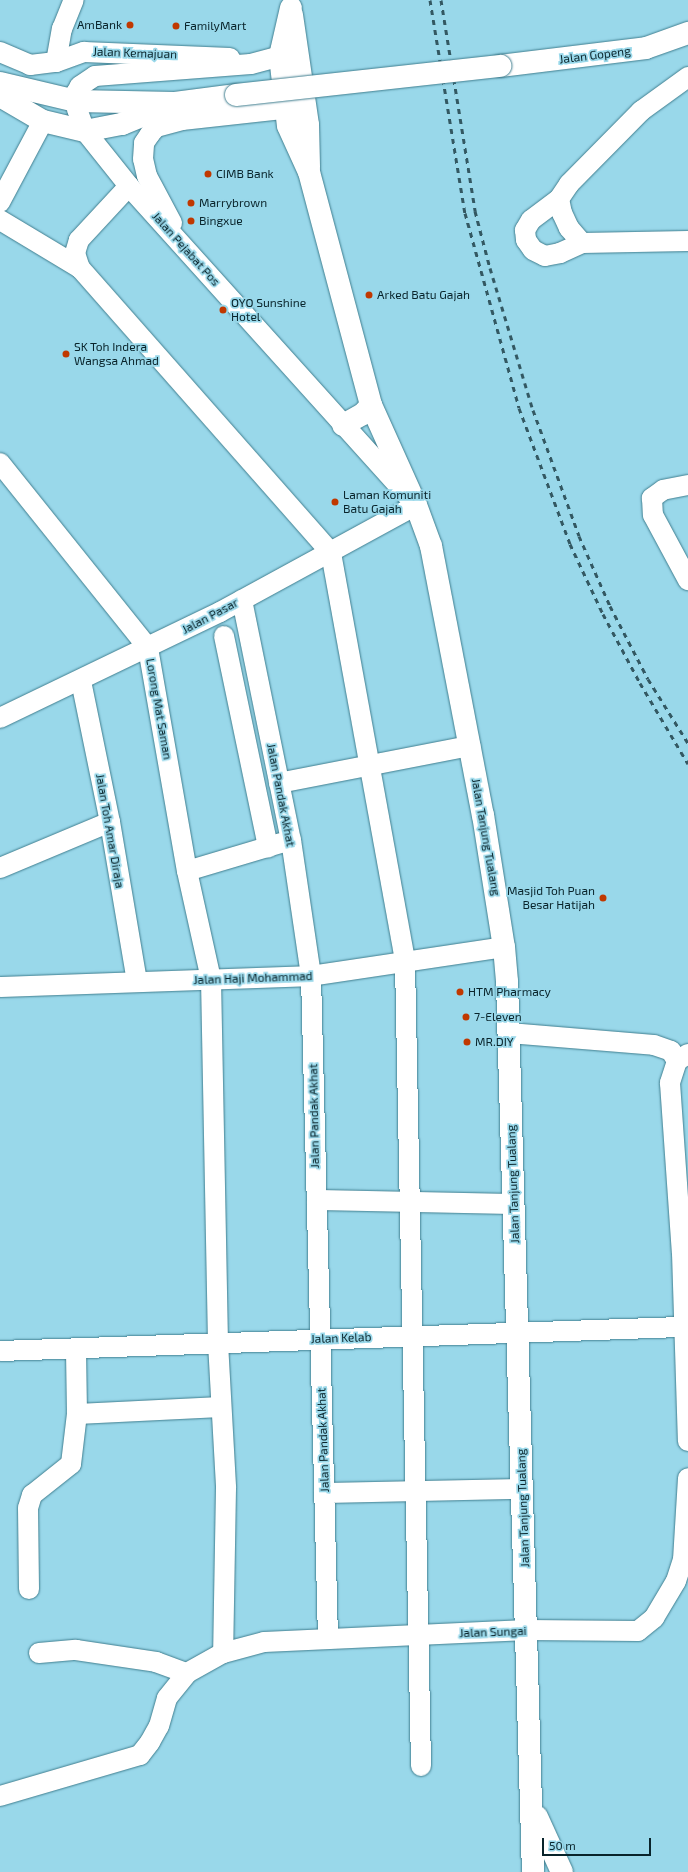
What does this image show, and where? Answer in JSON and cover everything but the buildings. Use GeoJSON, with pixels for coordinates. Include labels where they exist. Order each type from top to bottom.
{"type":"FeatureCollection","features":[{"type":"Feature","properties":{"kind":"main road"},"geometry":{"type":"LineString","coordinates":[[291,4],[280,56],[284,109],[296,148],[309,172]]}},
{"type":"Feature","properties":{"kind":"main road"},"geometry":{"type":"LineString","coordinates":[[291,4],[308,125],[309,172]]}},
{"type":"Feature","properties":{"kind":"main road","name":"Jalan Gopeng"},"geometry":{"type":"LineString","coordinates":[[175,103],[646,48],[688,33]]}},
{"type":"Feature","properties":{"kind":"main road"},"geometry":{"type":"LineString","coordinates":[[0,83],[76,101],[175,103]]}},
{"type":"Feature","properties":{"kind":"main road"},"geometry":{"type":"LineString","coordinates":[[0,96],[43,121],[85,131],[122,124],[175,103]]}},
{"type":"Feature","properties":{"kind":"main road","name":"Jalan Tanjung Tualang"},"geometry":{"type":"LineString","coordinates":[[309,172],[371,405],[416,505],[438,573],[470,746],[504,947],[509,1033],[533,1872]]}},
{"type":"Feature","properties":{"kind":"main road"},"geometry":{"type":"LineString","coordinates":[[343,425],[363,414],[371,405]]}},
{"type":"Feature","properties":{"kind":"main road"},"geometry":{"type":"LineString","coordinates":[[532,1807],[562,1872]]}},
{"type":"Feature","properties":{"kind":"main road"},"geometry":{"type":"LineString","coordinates":[[520,1872],[533,1840]]}},
{"type":"Feature","properties":{"kind":"street"},"geometry":{"type":"LineString","coordinates":[[56,62],[62,29],[74,0]]}},
{"type":"Feature","properties":{"kind":"street"},"geometry":{"type":"LineString","coordinates":[[111,73],[119,51]]}},
{"type":"Feature","properties":{"kind":"street","name":"Jalan Kemajuan"},"geometry":{"type":"LineString","coordinates":[[0,52],[30,65],[56,62],[84,52],[119,51],[226,57],[267,70],[272,76],[284,109]]}},
{"type":"Feature","properties":{"kind":"street"},"geometry":{"type":"LineString","coordinates":[[85,131],[76,101],[76,93],[85,80],[111,73],[201,70],[251,64],[280,56]]}},
{"type":"Feature","properties":{"kind":"street"},"geometry":{"type":"LineString","coordinates":[[688,77],[641,111],[569,184],[559,199],[531,220],[525,230],[526,240],[533,250],[545,256],[560,253],[582,244],[688,241]]}},
{"type":"Feature","properties":{"kind":"street"},"geometry":{"type":"LineString","coordinates":[[174,235],[172,222],[147,176],[143,159],[144,144],[156,127],[182,120],[284,109]]}},
{"type":"Feature","properties":{"kind":"street"},"geometry":{"type":"LineString","coordinates":[[0,202],[43,121]]}},
{"type":"Feature","properties":{"kind":"street","name":"Jalan Pejabat Pos"},"geometry":{"type":"LineString","coordinates":[[85,131],[129,186],[416,505]]}},
{"type":"Feature","properties":{"kind":"street"},"geometry":{"type":"LineString","coordinates":[[80,268],[74,253],[79,240],[129,186]]}},
{"type":"Feature","properties":{"kind":"street"},"geometry":{"type":"LineString","coordinates":[[559,199],[569,228],[582,244]]}},
{"type":"Feature","properties":{"kind":"street"},"geometry":{"type":"LineString","coordinates":[[0,220],[80,268],[331,552],[405,962],[414,1336],[421,1766]]}},
{"type":"Feature","properties":{"kind":"street","name":"Lorong Mat Saman"},"geometry":{"type":"LineString","coordinates":[[0,463],[148,648],[187,871],[211,979],[218,1343],[226,1488],[223,1653]]}},
{"type":"Feature","properties":{"kind":"street"},"geometry":{"type":"LineString","coordinates":[[688,485],[663,490],[652,498],[653,515],[688,580]]}},
{"type":"Feature","properties":{"kind":"street","name":"Jalan Pasar"},"geometry":{"type":"LineString","coordinates":[[0,718],[81,681],[242,600],[416,505]]}},
{"type":"Feature","properties":{"kind":"street","name":"Jalan Pandak Akhat"},"geometry":{"type":"LineString","coordinates":[[242,600],[291,840],[311,976],[328,1639]]}},
{"type":"Feature","properties":{"kind":"street"},"geometry":{"type":"LineString","coordinates":[[224,636],[268,847]]}},
{"type":"Feature","properties":{"kind":"street"},"geometry":{"type":"LineString","coordinates":[[230,664],[254,659]]}},
{"type":"Feature","properties":{"kind":"street","name":"Jalan Toh Amar Diraja"},"geometry":{"type":"LineString","coordinates":[[81,681],[110,822],[137,982]]}},
{"type":"Feature","properties":{"kind":"street"},"geometry":{"type":"LineString","coordinates":[[279,784],[470,746]]}},
{"type":"Feature","properties":{"kind":"street"},"geometry":{"type":"LineString","coordinates":[[0,868],[110,822]]}},
{"type":"Feature","properties":{"kind":"street"},"geometry":{"type":"LineString","coordinates":[[187,871],[291,840]]}},
{"type":"Feature","properties":{"kind":"street","name":"Jalan Haji Mohammad"},"geometry":{"type":"LineString","coordinates":[[0,987],[311,976],[504,947]]}},
{"type":"Feature","properties":{"kind":"street"},"geometry":{"type":"LineString","coordinates":[[509,1033],[654,1045],[683,1057],[670,1083],[680,1119],[685,1253],[682,1327],[688,1441]]}},
{"type":"Feature","properties":{"kind":"street"},"geometry":{"type":"LineString","coordinates":[[316,1200],[514,1204]]}},
{"type":"Feature","properties":{"kind":"street","name":"Jalan Kelab"},"geometry":{"type":"LineString","coordinates":[[0,1351],[682,1327]]}},
{"type":"Feature","properties":{"kind":"street"},"geometry":{"type":"LineString","coordinates":[[29,1589],[28,1508],[32,1495],[71,1464],[77,1414],[76,1348]]}},
{"type":"Feature","properties":{"kind":"street"},"geometry":{"type":"LineString","coordinates":[[77,1414],[222,1407]]}},
{"type":"Feature","properties":{"kind":"street","name":"Jalan Sungai"},"geometry":{"type":"LineString","coordinates":[[187,1673],[223,1653],[264,1642],[527,1630],[638,1631],[654,1618],[676,1581],[683,1560],[688,1478]]}},
{"type":"Feature","properties":{"kind":"street"},"geometry":{"type":"LineString","coordinates":[[324,1493],[523,1489]]}},
{"type":"Feature","properties":{"kind":"street"},"geometry":{"type":"LineString","coordinates":[[0,1796],[140,1755],[150,1742],[159,1726],[167,1698],[187,1673],[156,1662],[76,1650],[39,1652]]}},
{"type":"Feature","properties":{"kind":"railway"},"geometry":{"type":"LineString","coordinates":[[430,0],[465,213],[519,408],[570,544],[603,614],[640,683],[688,764]]}},
{"type":"Feature","properties":{"kind":"railway"},"geometry":{"type":"LineString","coordinates":[[441,0],[475,211],[490,268],[533,410],[579,536],[610,606],[648,679],[688,743]]}},
{"type":"Feature","properties":{"kind":"place","name":"AmBank"},"geometry":{"type":"Point","coordinates":[130,25]}},
{"type":"Feature","properties":{"kind":"place","name":"FamilyMart"},"geometry":{"type":"Point","coordinates":[176,26]}},
{"type":"Feature","properties":{"kind":"place","name":"CIMB Bank"},"geometry":{"type":"Point","coordinates":[208,174]}},
{"type":"Feature","properties":{"kind":"place","name":"Marrybrown"},"geometry":{"type":"Point","coordinates":[191,203]}},
{"type":"Feature","properties":{"kind":"place","name":"Bingxue"},"geometry":{"type":"Point","coordinates":[191,221]}},
{"type":"Feature","properties":{"kind":"place","name":"Arked Batu Gajah"},"geometry":{"type":"Point","coordinates":[369,295]}},
{"type":"Feature","properties":{"kind":"place","name":"OYO Sunshine Hotel"},"geometry":{"type":"Point","coordinates":[223,310]}},
{"type":"Feature","properties":{"kind":"place","name":"SK Toh Indera Wangsa Ahmad"},"geometry":{"type":"Point","coordinates":[66,354]}},
{"type":"Feature","properties":{"kind":"place","name":"Laman Komuniti Batu Gajah"},"geometry":{"type":"Point","coordinates":[335,502]}},
{"type":"Feature","properties":{"kind":"place","name":"Masjid Toh Puan Besar Hatijah"},"geometry":{"type":"Point","coordinates":[603,898]}},
{"type":"Feature","properties":{"kind":"place","name":"HTM Pharmacy"},"geometry":{"type":"Point","coordinates":[460,992]}},
{"type":"Feature","properties":{"kind":"place","name":"7-Eleven"},"geometry":{"type":"Point","coordinates":[466,1017]}},
{"type":"Feature","properties":{"kind":"place","name":"MR.DIY"},"geometry":{"type":"Point","coordinates":[467,1042]}}]}
